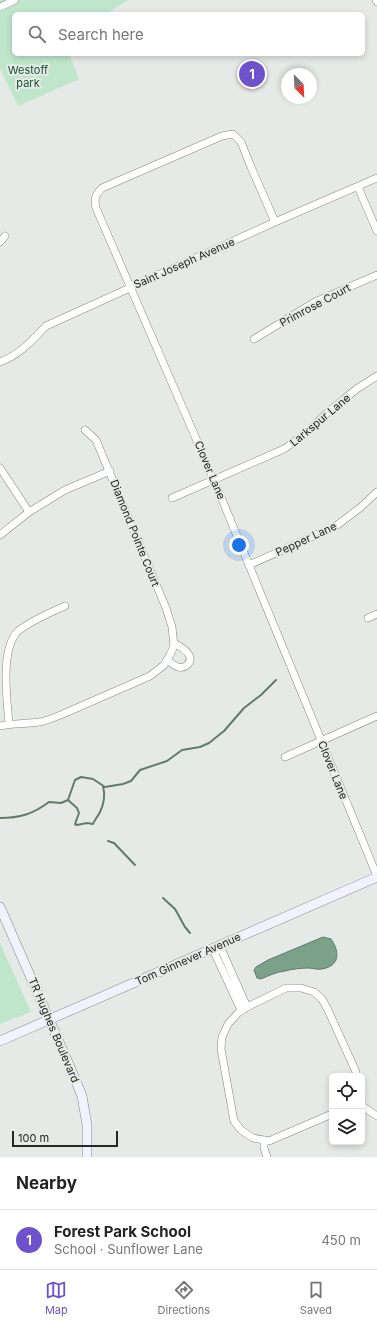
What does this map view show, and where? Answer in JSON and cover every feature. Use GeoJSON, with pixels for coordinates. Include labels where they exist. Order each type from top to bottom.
{"type":"FeatureCollection","features":[{"type":"Feature","properties":{"kind":"main road","name":"Tom Ginnever Avenue"},"geometry":{"type":"LineString","coordinates":[[0,1041],[377,876]]}},
{"type":"Feature","properties":{"kind":"main road","name":"TR Hughes Boulevard"},"geometry":{"type":"LineString","coordinates":[[0,907],[82,1096],[87,1125],[87,1157]]}},
{"type":"Feature","properties":{"kind":"street"},"geometry":{"type":"LineString","coordinates":[[0,7],[15,0]]}},
{"type":"Feature","properties":{"kind":"street","name":"Clover Lane"},"geometry":{"type":"LineString","coordinates":[[275,222],[241,142],[233,134],[222,136],[102,188],[96,194],[96,208],[214,480],[377,876]]}},
{"type":"Feature","properties":{"kind":"street","name":"Saint Joseph Avenue"},"geometry":{"type":"LineString","coordinates":[[0,362],[13,357],[22,351],[46,326],[275,222],[377,178]]}},
{"type":"Feature","properties":{"kind":"street"},"geometry":{"type":"LineString","coordinates":[[358,187],[377,231]]}},
{"type":"Feature","properties":{"kind":"street","name":"Primrose Court"},"geometry":{"type":"LineString","coordinates":[[254,339],[315,302],[377,275]]}},
{"type":"Feature","properties":{"kind":"street","name":"Larkspur Lane"},"geometry":{"type":"LineString","coordinates":[[172,498],[284,449],[305,434],[344,398],[377,376]]}},
{"type":"Feature","properties":{"kind":"street","name":"Diamond Pointe Court"},"geometry":{"type":"LineString","coordinates":[[85,430],[96,440],[110,471],[166,608],[172,627],[174,643]]}},
{"type":"Feature","properties":{"kind":"street"},"geometry":{"type":"LineString","coordinates":[[0,468],[29,512]]}},
{"type":"Feature","properties":{"kind":"street"},"geometry":{"type":"LineString","coordinates":[[0,535],[29,512],[65,490],[110,471]]}},
{"type":"Feature","properties":{"kind":"street","name":"Pepper Lane"},"geometry":{"type":"LineString","coordinates":[[249,565],[336,526],[362,507],[377,492]]}},
{"type":"Feature","properties":{"kind":"street"},"geometry":{"type":"LineString","coordinates":[[9,724],[5,668],[8,645],[17,632],[37,619],[65,606]]}},
{"type":"Feature","properties":{"kind":"street"},"geometry":{"type":"LineString","coordinates":[[368,618],[377,614]]}},
{"type":"Feature","properties":{"kind":"street"},"geometry":{"type":"LineString","coordinates":[[0,726],[40,722],[63,714],[150,676],[164,665],[174,646],[174,643],[184,649],[190,660],[188,664],[183,667],[179,667],[167,660]]}},
{"type":"Feature","properties":{"kind":"street"},"geometry":{"type":"LineString","coordinates":[[285,757],[377,716]]}},
{"type":"Feature","properties":{"kind":"street"},"geometry":{"type":"LineString","coordinates":[[216,947],[222,951],[244,1009]]}},
{"type":"Feature","properties":{"kind":"street"},"geometry":{"type":"LineString","coordinates":[[329,1115],[269,1141],[253,1138],[241,1130],[234,1121],[221,1050],[222,1038],[228,1024],[244,1009],[286,988],[301,988],[314,992],[322,999],[328,1010],[356,1073]]}},
{"type":"Feature","properties":{"kind":"street"},"geometry":{"type":"LineString","coordinates":[[365,1108],[377,1116]]}},
{"type":"Feature","properties":{"kind":"street"},"geometry":{"type":"LineString","coordinates":[[264,1140],[264,1148],[267,1157]]}},
{"type":"Feature","properties":{"kind":"green space","name":"Westoff park"},"geometry":{"type":"Polygon","coordinates":[[[0,0],[128,0],[109,12],[12,12],[12,56],[70,56],[79,79],[18,106],[0,68],[0,0]]]}},
{"type":"Feature","properties":{"kind":"green space"},"geometry":{"type":"Polygon","coordinates":[[[0,943],[31,1012],[0,1024],[0,943]]]}},
{"type":"Feature","properties":{"kind":"shaded area"},"geometry":{"type":"Polygon","coordinates":[[[323,937],[331,939],[336,949],[337,958],[332,965],[320,969],[300,968],[275,973],[261,979],[257,978],[254,970],[256,967],[268,960],[323,937]]]}},
{"type":"Feature","properties":{"kind":"waterway"},"geometry":{"type":"LineString","coordinates":[[0,818],[20,816],[37,810],[49,802],[61,803],[68,800],[75,780],[81,777],[93,779],[105,787],[123,784],[131,781],[140,770],[167,761],[182,750],[200,747],[209,743],[224,731],[244,708],[261,695],[276,680]]}},
{"type":"Feature","properties":{"kind":"waterway"},"geometry":{"type":"LineString","coordinates":[[68,800],[77,808],[79,813],[75,824],[93,824],[102,806],[104,796],[103,786]]}},
{"type":"Feature","properties":{"kind":"waterway"},"geometry":{"type":"LineString","coordinates":[[108,841],[114,843],[135,865]]}},
{"type":"Feature","properties":{"kind":"waterway"},"geometry":{"type":"LineString","coordinates":[[163,898],[175,909],[190,933]]}},
{"type":"Feature","properties":{"kind":"place","name":"Forest Park School"},"geometry":{"type":"Point","coordinates":[252,74]}}]}
